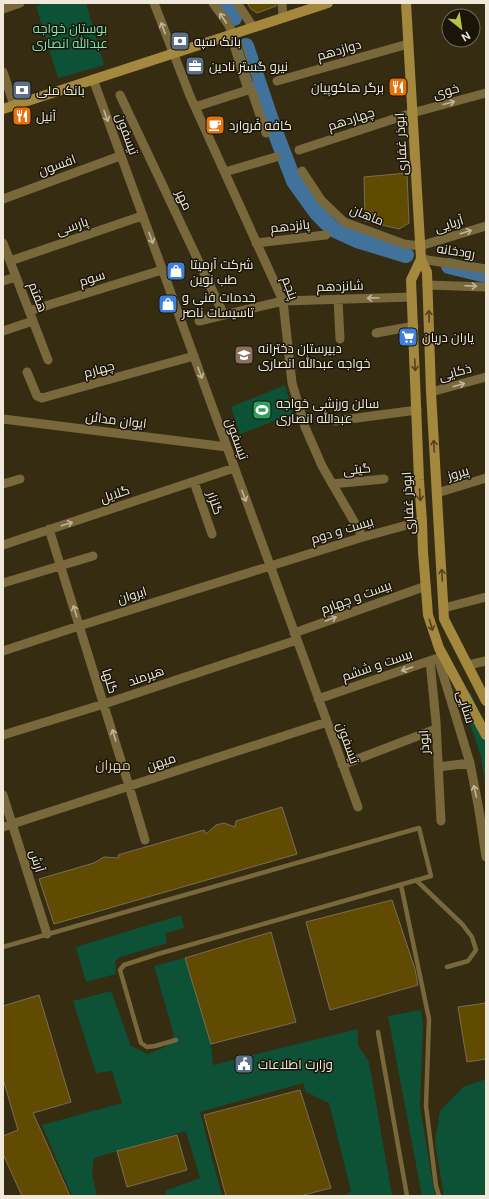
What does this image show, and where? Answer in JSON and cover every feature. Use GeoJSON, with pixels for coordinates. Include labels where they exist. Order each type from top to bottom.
{"type":"FeatureCollection","features":[{"type":"Feature","properties":{"kind":"main road"},"geometry":{"type":"LineString","coordinates":[[3,109],[328,3]]}},
{"type":"Feature","properties":{"kind":"main road","name":"ابوذر غفاری"},"geometry":{"type":"LineString","coordinates":[[406,3],[421,259],[427,272],[428,285],[444,619],[486,701]]}},
{"type":"Feature","properties":{"kind":"main road","name":"ابوذر غفاری"},"geometry":{"type":"LineString","coordinates":[[421,259],[411,280],[422,521],[422,552],[428,615],[435,638],[437,659],[451,670],[486,734]]}},
{"type":"Feature","properties":{"kind":"main road"},"geometry":{"type":"LineString","coordinates":[[451,670],[468,665]]}},
{"type":"Feature","properties":{"kind":"street"},"geometry":{"type":"LineString","coordinates":[[3,9],[20,3]]}},
{"type":"Feature","properties":{"kind":"street","name":"پنجم"},"geometry":{"type":"LineString","coordinates":[[154,3],[195,107],[283,301],[292,383],[305,427],[322,466],[363,537]]}},
{"type":"Feature","properties":{"kind":"street"},"geometry":{"type":"LineString","coordinates":[[213,3],[233,34],[234,45],[266,133]]}},
{"type":"Feature","properties":{"kind":"street"},"geometry":{"type":"LineString","coordinates":[[237,3],[253,27]]}},
{"type":"Feature","properties":{"kind":"street"},"geometry":{"type":"LineString","coordinates":[[282,3],[283,17]]}},
{"type":"Feature","properties":{"kind":"street","name":"دوازدهم"},"geometry":{"type":"LineString","coordinates":[[277,81],[408,44]]}},
{"type":"Feature","properties":{"kind":"street"},"geometry":{"type":"LineString","coordinates":[[3,72],[14,105]]}},
{"type":"Feature","properties":{"kind":"street","name":"تیسفون"},"geometry":{"type":"LineString","coordinates":[[93,79],[358,807]]}},
{"type":"Feature","properties":{"kind":"street"},"geometry":{"type":"LineString","coordinates":[[195,107],[250,90]]}},
{"type":"Feature","properties":{"kind":"street","name":"خوی"},"geometry":{"type":"LineString","coordinates":[[412,113],[486,93]]}},
{"type":"Feature","properties":{"kind":"street","name":"مهر"},"geometry":{"type":"LineString","coordinates":[[120,95],[224,316]]}},
{"type":"Feature","properties":{"kind":"street","name":"چهاردهم"},"geometry":{"type":"LineString","coordinates":[[299,150],[412,113]]}},
{"type":"Feature","properties":{"kind":"street","name":"افسون"},"geometry":{"type":"LineString","coordinates":[[3,199],[120,156]]}},
{"type":"Feature","properties":{"kind":"street"},"geometry":{"type":"LineString","coordinates":[[225,172],[276,157]]}},
{"type":"Feature","properties":{"kind":"street","name":"ماهان"},"geometry":{"type":"LineString","coordinates":[[302,171],[321,200],[344,222],[404,244],[420,246]]}},
{"type":"Feature","properties":{"kind":"street","name":"پارسی"},"geometry":{"type":"LineString","coordinates":[[10,261],[142,216]]}},
{"type":"Feature","properties":{"kind":"street","name":"آریایی"},"geometry":{"type":"LineString","coordinates":[[420,246],[486,226]]}},
{"type":"Feature","properties":{"kind":"street","name":"پانزدهم"},"geometry":{"type":"LineString","coordinates":[[256,243],[326,235]]}},
{"type":"Feature","properties":{"kind":"street","name":"هفتم"},"geometry":{"type":"LineString","coordinates":[[3,244],[48,360]]}},
{"type":"Feature","properties":{"kind":"street","name":"رودخانه"},"geometry":{"type":"LineString","coordinates":[[421,259],[486,269]]}},
{"type":"Feature","properties":{"kind":"street","name":"سوم"},"geometry":{"type":"LineString","coordinates":[[29,311],[162,270]]}},
{"type":"Feature","properties":{"kind":"street"},"geometry":{"type":"LineString","coordinates":[[3,281],[16,277]]}},
{"type":"Feature","properties":{"kind":"street"},"geometry":{"type":"LineString","coordinates":[[428,285],[486,287]]}},
{"type":"Feature","properties":{"kind":"street","name":"شانزدهم"},"geometry":{"type":"LineString","coordinates":[[199,321],[283,301],[412,297]]}},
{"type":"Feature","properties":{"kind":"street"},"geometry":{"type":"LineString","coordinates":[[338,299],[340,339]]}},
{"type":"Feature","properties":{"kind":"street"},"geometry":{"type":"LineString","coordinates":[[3,331],[33,321]]}},
{"type":"Feature","properties":{"kind":"street"},"geometry":{"type":"LineString","coordinates":[[376,332],[414,326]]}},
{"type":"Feature","properties":{"kind":"street","name":"چهارم"},"geometry":{"type":"LineString","coordinates":[[27,372],[37,396],[42,398],[194,356]]}},
{"type":"Feature","properties":{"kind":"street","name":"ذکایی"},"geometry":{"type":"LineString","coordinates":[[432,392],[486,377]]}},
{"type":"Feature","properties":{"kind":"street"},"geometry":{"type":"LineString","coordinates":[[335,421],[417,410]]}},
{"type":"Feature","properties":{"kind":"street","name":"ایوان مدائن"},"geometry":{"type":"LineString","coordinates":[[3,419],[227,447]]}},
{"type":"Feature","properties":{"kind":"street","name":"گلایل"},"geometry":{"type":"LineString","coordinates":[[3,545],[234,468]]}},
{"type":"Feature","properties":{"kind":"street","name":"پیروز"},"geometry":{"type":"LineString","coordinates":[[437,493],[486,478]]}},
{"type":"Feature","properties":{"kind":"street"},"geometry":{"type":"LineString","coordinates":[[3,484],[20,479]]}},
{"type":"Feature","properties":{"kind":"street","name":"گیتی"},"geometry":{"type":"LineString","coordinates":[[332,484],[384,479]]}},
{"type":"Feature","properties":{"kind":"street","name":"گلزار"},"geometry":{"type":"LineString","coordinates":[[194,482],[212,534]]}},
{"type":"Feature","properties":{"kind":"street","name":"بیست و دوم"},"geometry":{"type":"LineString","coordinates":[[270,566],[363,537],[422,521]]}},
{"type":"Feature","properties":{"kind":"street","name":"گلها"},"geometry":{"type":"LineString","coordinates":[[49,529],[130,786],[145,840]]}},
{"type":"Feature","properties":{"kind":"street"},"geometry":{"type":"LineString","coordinates":[[3,583],[93,556]]}},
{"type":"Feature","properties":{"kind":"street","name":"ایروان"},"geometry":{"type":"LineString","coordinates":[[3,651],[270,566]]}},
{"type":"Feature","properties":{"kind":"street","name":"بیست و چهارم"},"geometry":{"type":"LineString","coordinates":[[296,636],[426,586]]}},
{"type":"Feature","properties":{"kind":"street"},"geometry":{"type":"LineString","coordinates":[[444,608],[486,597]]}},
{"type":"Feature","properties":{"kind":"street","name":"هیرمند"},"geometry":{"type":"LineString","coordinates":[[3,736],[104,704],[296,636]]}},
{"type":"Feature","properties":{"kind":"street","name":"بیست و ششم"},"geometry":{"type":"LineString","coordinates":[[318,699],[437,659]]}},
{"type":"Feature","properties":{"kind":"street","name":"ابوذر"},"geometry":{"type":"LineString","coordinates":[[437,659],[436,729],[441,821]]}},
{"type":"Feature","properties":{"kind":"street","name":"سنایی"},"geometry":{"type":"LineString","coordinates":[[437,659],[470,763],[486,857]]}},
{"type":"Feature","properties":{"kind":"street"},"geometry":{"type":"LineString","coordinates":[[468,665],[486,661]]}},
{"type":"Feature","properties":{"kind":"street","name":"میهن"},"geometry":{"type":"LineString","coordinates":[[8,825],[327,722]]}},
{"type":"Feature","properties":{"kind":"street"},"geometry":{"type":"LineString","coordinates":[[342,765],[436,729]]}},
{"type":"Feature","properties":{"kind":"street"},"geometry":{"type":"LineString","coordinates":[[438,767],[470,763]]}},
{"type":"Feature","properties":{"kind":"street","name":"آرش"},"geometry":{"type":"LineString","coordinates":[[3,795],[8,825],[46,934]]}},
{"type":"Feature","properties":{"kind":"lane"},"geometry":{"type":"LineString","coordinates":[[3,947],[419,828],[431,876],[124,965],[120,970],[141,1044],[147,1047],[176,1040]]}},
{"type":"Feature","properties":{"kind":"lane"},"geometry":{"type":"LineString","coordinates":[[416,880],[463,925],[475,943],[476,950],[468,961],[446,967]]}},
{"type":"Feature","properties":{"kind":"lane"},"geometry":{"type":"LineString","coordinates":[[401,885],[429,1019],[426,1106],[436,1186],[439,1196]]}},
{"type":"Feature","properties":{"kind":"lane"},"geometry":{"type":"LineString","coordinates":[[378,1032],[407,1196]]}},
{"type":"Feature","properties":{"kind":"green space","name":"بوستان خواجه عبدالله انصاری"},"geometry":{"type":"Polygon","coordinates":[[[45,3],[86,3],[104,65],[58,78],[36,6],[45,3]]]}},
{"type":"Feature","properties":{"kind":"green space","name":"سالن ورزشی خواجه عبدالله انصاری"},"geometry":{"type":"Polygon","coordinates":[[[285,385],[293,414],[240,434],[231,407],[285,385]]]}},
{"type":"Feature","properties":{"kind":"green space"},"geometry":{"type":"Polygon","coordinates":[[[460,693],[471,693],[486,730],[486,788],[481,757],[460,693]]]}},
{"type":"Feature","properties":{"kind":"green space"},"geometry":{"type":"Polygon","coordinates":[[[181,915],[184,928],[165,933],[167,943],[120,957],[115,961],[116,974],[86,982],[76,947],[181,915]]]}},
{"type":"Feature","properties":{"kind":"green space"},"geometry":{"type":"Polygon","coordinates":[[[185,958],[211,1044],[213,1065],[358,1029],[358,1045],[369,1062],[392,1196],[344,1196],[351,1191],[329,1103],[306,1092],[303,1083],[200,1112],[222,1196],[166,1196],[165,1191],[200,1178],[186,1131],[94,1158],[92,1174],[97,1196],[72,1196],[42,1125],[122,1103],[112,1071],[96,1073],[73,1001],[111,991],[131,1046],[148,1054],[165,1047],[174,1035],[154,966],[185,958]]]}},
{"type":"Feature","properties":{"kind":"green space"},"geometry":{"type":"Polygon","coordinates":[[[421,1010],[423,1024],[420,1107],[435,1196],[422,1196],[388,1016],[421,1010]]]}},
{"type":"Feature","properties":{"kind":"green space"},"geometry":{"type":"Polygon","coordinates":[[[486,1079],[486,1196],[444,1196],[435,1142],[440,1111],[463,1087],[486,1079]]]}},
{"type":"Feature","properties":{"kind":"building"},"geometry":{"type":"Polygon","coordinates":[[[247,3],[276,3],[276,6],[257,13],[251,9],[247,3]]]}},
{"type":"Feature","properties":{"kind":"building"},"geometry":{"type":"Polygon","coordinates":[[[242,43],[254,82],[252,83],[240,44],[242,43]]]}},
{"type":"Feature","properties":{"kind":"building"},"geometry":{"type":"Polygon","coordinates":[[[407,173],[409,223],[399,229],[365,221],[364,177],[407,173]]]}},
{"type":"Feature","properties":{"kind":"building"},"geometry":{"type":"Polygon","coordinates":[[[282,807],[297,854],[54,924],[39,879],[94,863],[104,857],[119,858],[118,855],[204,830],[206,834],[216,825],[224,823],[235,827],[236,821],[282,807]]]}},
{"type":"Feature","properties":{"kind":"building"},"geometry":{"type":"Polygon","coordinates":[[[392,900],[415,969],[418,985],[330,1010],[306,922],[392,900]]]}},
{"type":"Feature","properties":{"kind":"building"},"geometry":{"type":"Polygon","coordinates":[[[271,932],[296,1022],[211,1044],[185,958],[271,932]]]}},
{"type":"Feature","properties":{"kind":"building"},"geometry":{"type":"Polygon","coordinates":[[[39,995],[71,1102],[33,1113],[70,1196],[22,1196],[3,1154],[3,1136],[18,1130],[3,1079],[3,1006],[39,995]]]}},
{"type":"Feature","properties":{"kind":"building"},"geometry":{"type":"Polygon","coordinates":[[[486,1003],[486,1059],[467,1062],[458,1007],[486,1003]]]}},
{"type":"Feature","properties":{"kind":"building"},"geometry":{"type":"Polygon","coordinates":[[[300,1090],[331,1188],[300,1196],[226,1196],[204,1115],[300,1090]]]}},
{"type":"Feature","properties":{"kind":"building"},"geometry":{"type":"Polygon","coordinates":[[[177,1135],[187,1170],[127,1187],[117,1151],[177,1135]]]}},
{"type":"Feature","properties":{"kind":"waterway"},"geometry":{"type":"LineString","coordinates":[[225,3],[234,18]]}},
{"type":"Feature","properties":{"kind":"waterway"},"geometry":{"type":"LineString","coordinates":[[246,46],[274,129],[294,181],[317,213],[333,229],[357,240],[406,255]]}},
{"type":"Feature","properties":{"kind":"waterway"},"geometry":{"type":"LineString","coordinates":[[449,266],[486,275]]}},
{"type":"Feature","properties":{"kind":"place","name":"بانک سپه"},"geometry":{"type":"Point","coordinates":[180,41]}},
{"type":"Feature","properties":{"kind":"place","name":"نیرو گستر نادین"},"geometry":{"type":"Point","coordinates":[195,66]}},
{"type":"Feature","properties":{"kind":"place","name":"برگر هاکوپیان"},"geometry":{"type":"Point","coordinates":[398,87]}},
{"type":"Feature","properties":{"kind":"place","name":"بانک ملی"},"geometry":{"type":"Point","coordinates":[22,90]}},
{"type":"Feature","properties":{"kind":"place","name":"آنیل"},"geometry":{"type":"Point","coordinates":[22,116]}},
{"type":"Feature","properties":{"kind":"place","name":"کافه فُروارد"},"geometry":{"type":"Point","coordinates":[215,125]}},
{"type":"Feature","properties":{"kind":"place","name":"شرکت آرمیتا طب نوین"},"geometry":{"type":"Point","coordinates":[176,271]}},
{"type":"Feature","properties":{"kind":"place","name":"خدمات فنی و تاسیسات ناصر"},"geometry":{"type":"Point","coordinates":[168,304]}},
{"type":"Feature","properties":{"kind":"place","name":"یاران دریان"},"geometry":{"type":"Point","coordinates":[408,337]}},
{"type":"Feature","properties":{"kind":"place","name":"دبیرستان دخترانه خواجه عبدالله انصاری"},"geometry":{"type":"Point","coordinates":[244,355]}},
{"type":"Feature","properties":{"kind":"place","name":"سالن ورزشی خواجه عبدالله انصاری"},"geometry":{"type":"Point","coordinates":[262,410]}},
{"type":"Feature","properties":{"kind":"place","name":"وزارت اطلاعات"},"geometry":{"type":"Point","coordinates":[244,1064]}},
{"type":"Feature","properties":{"kind":"district","name":"مهران"},"geometry":{"type":"Point","coordinates":[113,765]}}]}
